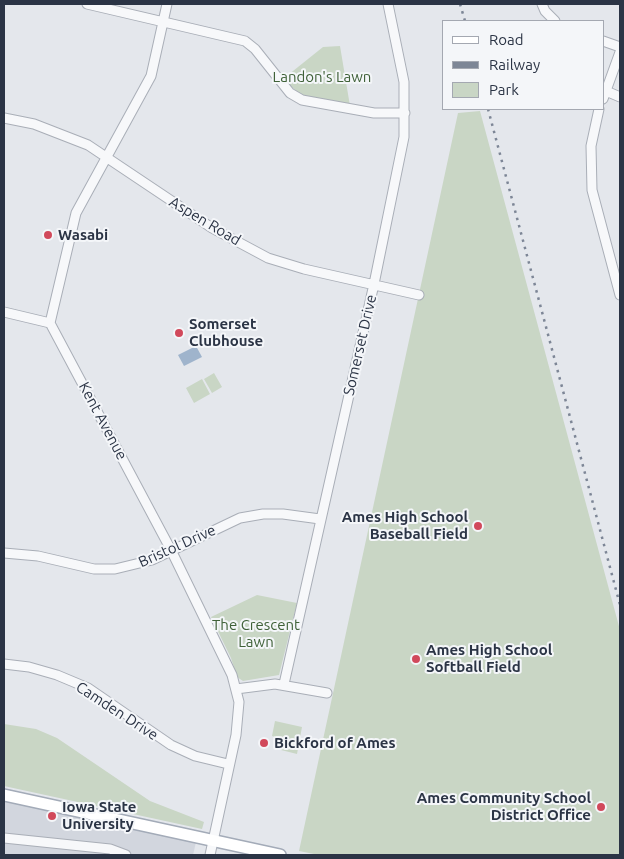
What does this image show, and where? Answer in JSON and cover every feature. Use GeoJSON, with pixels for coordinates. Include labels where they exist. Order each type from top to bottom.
{"type":"FeatureCollection","features":[{"type":"Feature","properties":{"kind":"main road"},"geometry":{"type":"LineString","coordinates":[[4,795],[280,855]]}},
{"type":"Feature","properties":{"kind":"street"},"geometry":{"type":"LineString","coordinates":[[87,4],[245,41],[254,49],[290,93],[302,100],[374,113],[405,113]]}},
{"type":"Feature","properties":{"kind":"street"},"geometry":{"type":"LineString","coordinates":[[4,312],[50,323],[76,213],[152,76],[168,4]]}},
{"type":"Feature","properties":{"kind":"street","name":"Somerset Drive"},"geometry":{"type":"LineString","coordinates":[[284,684],[374,284],[404,137],[404,82],[388,4]]}},
{"type":"Feature","properties":{"kind":"street"},"geometry":{"type":"LineString","coordinates":[[542,4],[545,11],[555,20]]}},
{"type":"Feature","properties":{"kind":"street"},"geometry":{"type":"LineString","coordinates":[[604,40],[620,47]]}},
{"type":"Feature","properties":{"kind":"street"},"geometry":{"type":"LineString","coordinates":[[620,52],[604,95],[620,97]]}},
{"type":"Feature","properties":{"kind":"street"},"geometry":{"type":"LineString","coordinates":[[599,110],[591,146],[592,190],[620,295]]}},
{"type":"Feature","properties":{"kind":"street","name":"Aspen Road"},"geometry":{"type":"LineString","coordinates":[[4,118],[34,124],[62,133],[107,156],[162,196],[212,228],[268,258],[304,269],[419,294]]}},
{"type":"Feature","properties":{"kind":"street","name":"Kent Avenue"},"geometry":{"type":"LineString","coordinates":[[50,323],[171,550],[224,655],[236,689],[239,702],[237,726],[210,855]]}},
{"type":"Feature","properties":{"kind":"street","name":"Bristol Drive"},"geometry":{"type":"LineString","coordinates":[[4,553],[38,556],[94,569],[115,569],[152,560],[220,526],[254,515],[283,514],[320,519]]}},
{"type":"Feature","properties":{"kind":"street","name":"Camden Drive"},"geometry":{"type":"LineString","coordinates":[[4,664],[38,669],[88,688],[171,745],[195,756],[228,764]]}},
{"type":"Feature","properties":{"kind":"street"},"geometry":{"type":"LineString","coordinates":[[236,689],[252,685],[284,684],[327,693]]}},
{"type":"Feature","properties":{"kind":"street"},"geometry":{"type":"LineString","coordinates":[[4,838],[110,849],[126,855]]}},
{"type":"Feature","properties":{"kind":"shaded area","name":"Iowa State University"},"geometry":{"type":"Polygon","coordinates":[[[4,795],[197,838],[193,855],[4,855],[4,795]]]}},
{"type":"Feature","properties":{"kind":"green space","name":"Landon's Lawn"},"geometry":{"type":"Polygon","coordinates":[[[340,46],[350,106],[301,95],[283,79],[323,47],[340,46]]]}},
{"type":"Feature","properties":{"kind":"green space"},"geometry":{"type":"Polygon","coordinates":[[[480,111],[620,630],[620,855],[319,855],[299,851],[458,113],[480,111]]]}},
{"type":"Feature","properties":{"kind":"green space"},"geometry":{"type":"Polygon","coordinates":[[[214,373],[222,387],[212,393],[204,379],[214,373]]]}},
{"type":"Feature","properties":{"kind":"green space"},"geometry":{"type":"Polygon","coordinates":[[[202,379],[210,394],[194,403],[186,388],[202,379]]]}},
{"type":"Feature","properties":{"kind":"green space","name":"The Crescent Lawn"},"geometry":{"type":"Polygon","coordinates":[[[257,595],[297,603],[279,675],[243,681],[237,677],[231,658],[211,617],[257,595]]]}},
{"type":"Feature","properties":{"kind":"green space"},"geometry":{"type":"Polygon","coordinates":[[[275,721],[302,727],[297,754],[281,750],[282,747],[274,745],[275,737],[272,736],[275,721]]]}},
{"type":"Feature","properties":{"kind":"green space"},"geometry":{"type":"Polygon","coordinates":[[[4,724],[36,729],[57,738],[150,801],[204,822],[202,829],[4,786],[4,724]]]}},
{"type":"Feature","properties":{"kind":"water"},"geometry":{"type":"Polygon","coordinates":[[[196,346],[202,357],[184,366],[178,355],[196,346]]]}},
{"type":"Feature","properties":{"kind":"railway"},"geometry":{"type":"LineString","coordinates":[[460,4],[465,20]]}},
{"type":"Feature","properties":{"kind":"railway"},"geometry":{"type":"LineString","coordinates":[[488,110],[620,605]]}},
{"type":"Feature","properties":{"kind":"place","name":"Wasabi"},"geometry":{"type":"Point","coordinates":[48,235]}},
{"type":"Feature","properties":{"kind":"place","name":"Somerset Clubhouse"},"geometry":{"type":"Point","coordinates":[179,333]}},
{"type":"Feature","properties":{"kind":"place","name":"Ames High School Baseball Field"},"geometry":{"type":"Point","coordinates":[478,526]}},
{"type":"Feature","properties":{"kind":"place","name":"Ames High School Softball Field"},"geometry":{"type":"Point","coordinates":[416,659]}},
{"type":"Feature","properties":{"kind":"place","name":"Bickford of Ames"},"geometry":{"type":"Point","coordinates":[264,743]}},
{"type":"Feature","properties":{"kind":"place","name":"Ames Community School District Office"},"geometry":{"type":"Point","coordinates":[601,807]}},
{"type":"Feature","properties":{"kind":"place","name":"Iowa State University"},"geometry":{"type":"Point","coordinates":[52,816]}}]}
